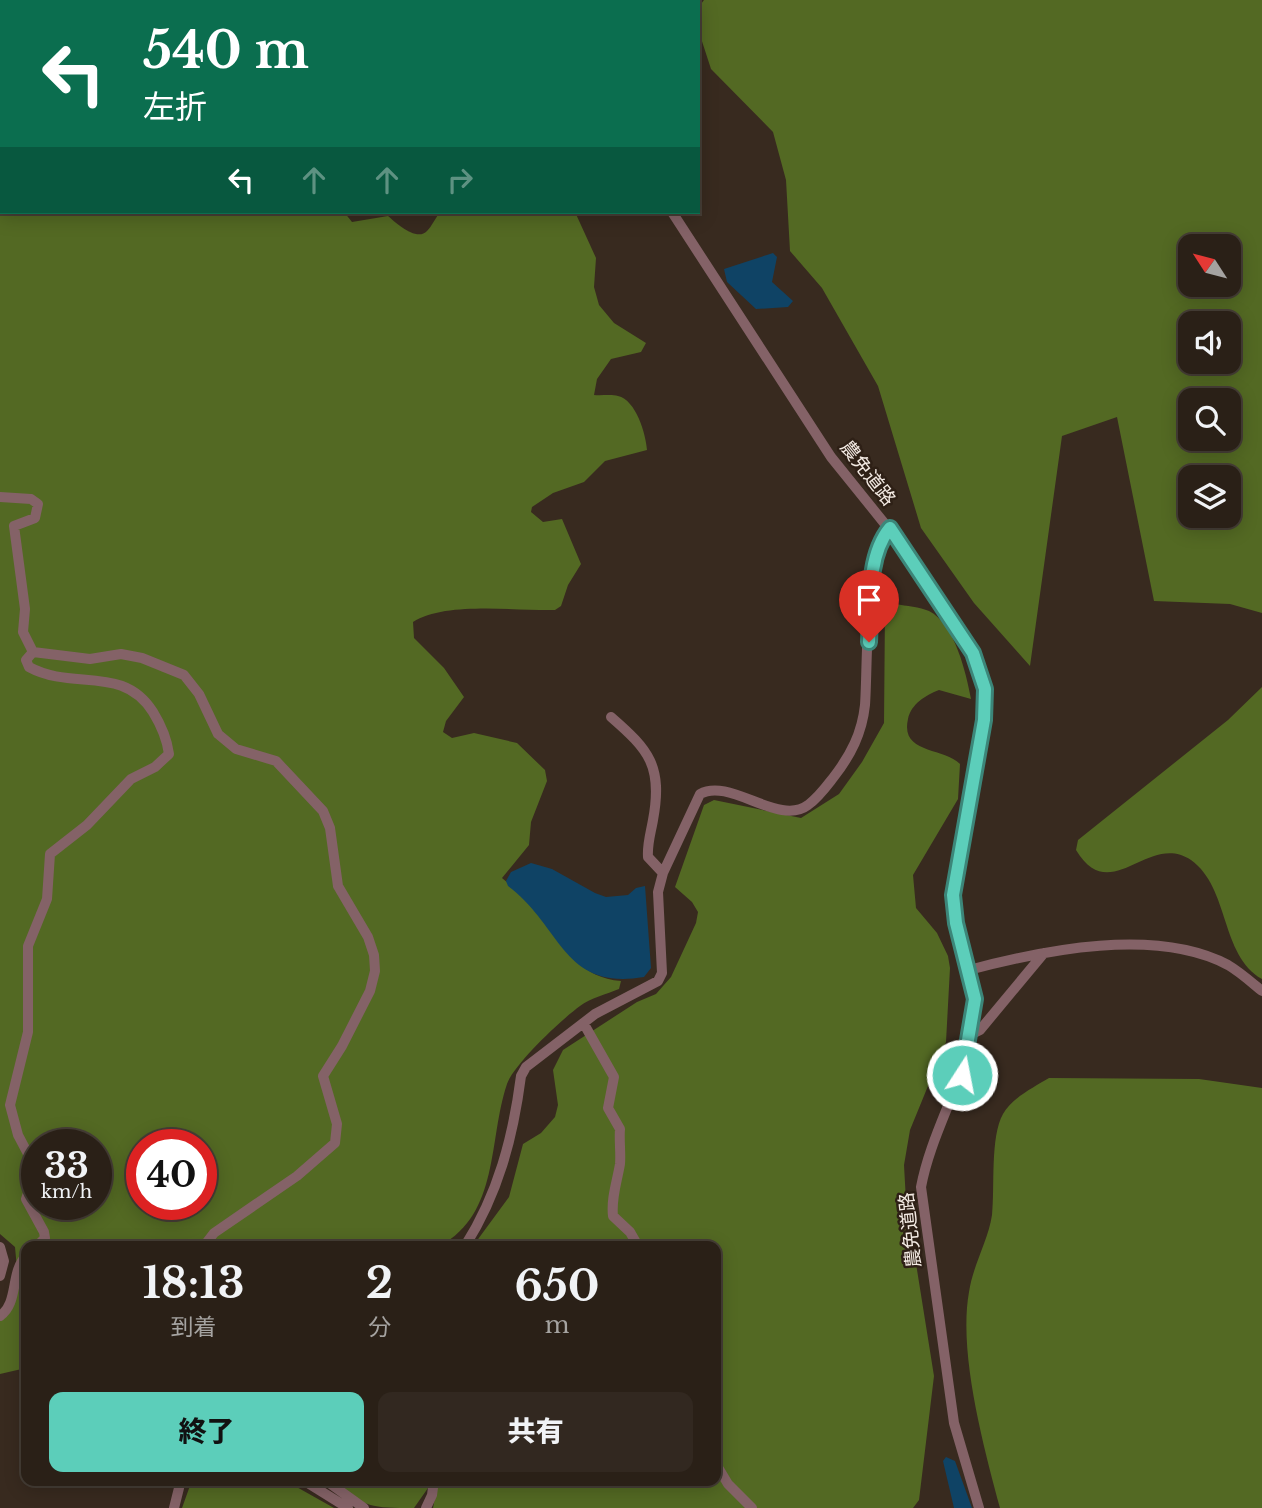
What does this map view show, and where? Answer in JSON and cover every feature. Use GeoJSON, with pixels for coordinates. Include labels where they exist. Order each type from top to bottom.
{"type":"FeatureCollection","features":[{"type":"Feature","properties":{"kind":"street","name":"農免道路"},"geometry":{"type":"LineString","coordinates":[[673,214],[831,457],[890,528],[973,653],[985,689],[984,720],[953,895],[956,923],[970,970],[975,999],[962,1075],[927,1155],[921,1187],[954,1423],[979,1508]]}},
{"type":"Feature","properties":{"kind":"street"},"geometry":{"type":"LineString","coordinates":[[0,497],[31,499],[38,504],[35,518],[13,526],[25,609],[23,632],[33,652]]}},
{"type":"Feature","properties":{"kind":"street"},"geometry":{"type":"LineString","coordinates":[[468,1241],[498,1184],[510,1140],[521,1076],[526,1067],[604,1008],[658,981],[662,973],[657,901],[663,873],[699,794],[715,789],[785,810],[798,810],[807,806],[824,789],[846,761],[863,726],[873,574],[884,536],[890,528]]}},
{"type":"Feature","properties":{"kind":"street"},"geometry":{"type":"LineString","coordinates":[[33,652],[26,660],[29,667],[44,675],[110,681],[131,687],[145,699],[159,721],[169,754],[155,767],[131,779],[87,825],[50,854],[47,899],[34,925],[26,958],[28,1032],[10,1105],[18,1135],[36,1169],[26,1199],[44,1232],[45,1238],[42,1241]]}},
{"type":"Feature","properties":{"kind":"street"},"geometry":{"type":"LineString","coordinates":[[33,652],[90,659],[121,654],[142,658],[184,675],[198,694],[218,734],[236,750],[275,761],[323,811],[330,828],[338,886],[374,955],[375,971],[370,991],[342,1046],[323,1076],[337,1124],[335,1143],[297,1176],[214,1233],[208,1241]]}},
{"type":"Feature","properties":{"kind":"street"},"geometry":{"type":"LineString","coordinates":[[611,717],[642,744],[650,758],[656,799],[648,857],[663,873]]}},
{"type":"Feature","properties":{"kind":"street"},"geometry":{"type":"LineString","coordinates":[[970,970],[1044,953],[1096,947],[1182,949],[1228,965],[1262,991]]}},
{"type":"Feature","properties":{"kind":"street"},"geometry":{"type":"LineString","coordinates":[[970,1035],[980,1030],[1044,953]]}},
{"type":"Feature","properties":{"kind":"street"},"geometry":{"type":"LineString","coordinates":[[584,1024],[614,1077],[608,1108],[620,1129],[620,1157],[612,1198],[613,1216],[630,1232],[635,1241]]}},
{"type":"Feature","properties":{"kind":"street"},"geometry":{"type":"LineString","coordinates":[[0,1247],[4,1261],[0,1276]]}},
{"type":"Feature","properties":{"kind":"street"},"geometry":{"type":"LineString","coordinates":[[0,1316],[9,1305],[18,1264],[21,1261]]}},
{"type":"Feature","properties":{"kind":"street"},"geometry":{"type":"LineString","coordinates":[[721,1473],[728,1485],[752,1508]]}},
{"type":"Feature","properties":{"kind":"street"},"geometry":{"type":"LineString","coordinates":[[174,1508],[180,1486]]}},
{"type":"Feature","properties":{"kind":"street"},"geometry":{"type":"LineString","coordinates":[[313,1486],[348,1508]]}},
{"type":"Feature","properties":{"kind":"street"},"geometry":{"type":"LineString","coordinates":[[333,1486],[364,1508]]}},
{"type":"Feature","properties":{"kind":"street"},"geometry":{"type":"LineString","coordinates":[[426,1508],[433,1486]]}},
{"type":"Feature","properties":{"kind":"green space"},"geometry":{"type":"Polygon","coordinates":[[[704,0],[1262,0],[1262,613],[1230,604],[1154,601],[1117,417],[1062,436],[1030,666],[974,603],[921,528],[878,386],[822,288],[790,251],[786,180],[773,132],[711,69],[700,35],[700,5],[704,0]]]}},
{"type":"Feature","properties":{"kind":"green space"},"geometry":{"type":"Polygon","coordinates":[[[0,214],[346,214],[352,222],[388,216],[412,233],[423,234],[439,214],[576,214],[596,258],[594,287],[599,305],[614,323],[646,343],[641,352],[611,359],[597,379],[594,395],[618,396],[630,404],[645,435],[647,450],[605,461],[584,482],[553,493],[532,507],[531,512],[543,522],[562,519],[581,564],[568,585],[561,606],[555,610],[482,608],[443,611],[413,622],[414,638],[444,668],[464,697],[446,721],[443,732],[452,738],[474,733],[517,743],[545,770],[547,781],[531,822],[529,845],[502,878],[529,904],[576,961],[595,974],[621,981],[619,989],[584,1003],[539,1042],[511,1075],[501,1106],[483,1195],[473,1215],[459,1232],[447,1241],[21,1241],[21,1369],[0,1374],[0,1319],[17,1269],[15,1247],[0,1234],[0,214]]]}},
{"type":"Feature","properties":{"kind":"green space"},"geometry":{"type":"Polygon","coordinates":[[[896,604],[929,611],[938,617],[958,650],[971,699],[939,690],[934,692],[912,709],[907,730],[916,744],[960,764],[958,799],[913,875],[916,908],[937,933],[948,956],[950,968],[946,1042],[910,1130],[904,1165],[906,1201],[934,1376],[919,1500],[913,1508],[433,1508],[437,1486],[721,1486],[721,1241],[477,1241],[509,1197],[523,1144],[541,1133],[555,1117],[558,1105],[553,1070],[563,1050],[637,1002],[656,994],[671,977],[696,923],[698,912],[692,902],[675,887],[704,805],[714,800],[801,818],[839,794],[862,762],[884,723],[885,608],[896,604]]]}},
{"type":"Feature","properties":{"kind":"green space"},"geometry":{"type":"Polygon","coordinates":[[[1262,687],[1262,979],[1248,968],[1239,954],[1213,887],[1204,872],[1191,860],[1175,854],[1160,854],[1116,871],[1103,872],[1089,866],[1076,850],[1078,840],[1228,720],[1262,687]]]}},
{"type":"Feature","properties":{"kind":"green space"},"geometry":{"type":"Polygon","coordinates":[[[1049,1078],[1199,1079],[1262,1088],[1262,1508],[1000,1508],[974,1400],[967,1343],[969,1292],[992,1215],[999,1124],[1012,1103],[1049,1078]]]}},
{"type":"Feature","properties":{"kind":"green space"},"geometry":{"type":"Polygon","coordinates":[[[190,1486],[295,1486],[334,1508],[182,1508],[190,1486]]]}},
{"type":"Feature","properties":{"kind":"green space"},"geometry":{"type":"Polygon","coordinates":[[[340,1486],[428,1486],[414,1508],[378,1507],[354,1497],[340,1486]]]}},
{"type":"Feature","properties":{"kind":"water"},"geometry":{"type":"Polygon","coordinates":[[[773,253],[777,257],[772,282],[793,301],[788,307],[756,309],[727,282],[724,269],[773,253]]]}},
{"type":"Feature","properties":{"kind":"water"},"geometry":{"type":"Polygon","coordinates":[[[531,863],[552,869],[606,897],[628,895],[636,888],[645,886],[651,968],[644,977],[617,979],[596,974],[579,965],[566,952],[506,881],[511,872],[531,863]]]}},
{"type":"Feature","properties":{"kind":"water"},"geometry":{"type":"Polygon","coordinates":[[[946,1457],[955,1461],[972,1508],[954,1508],[943,1461],[946,1457]]]}},
{"type":"Feature","properties":{"kind":"route"},"geometry":{"type":"LineString","coordinates":[[869,642],[873,574],[884,536],[890,528],[973,653],[985,689],[984,720],[953,895],[956,923],[970,970],[975,999],[962,1075]]}}]}
